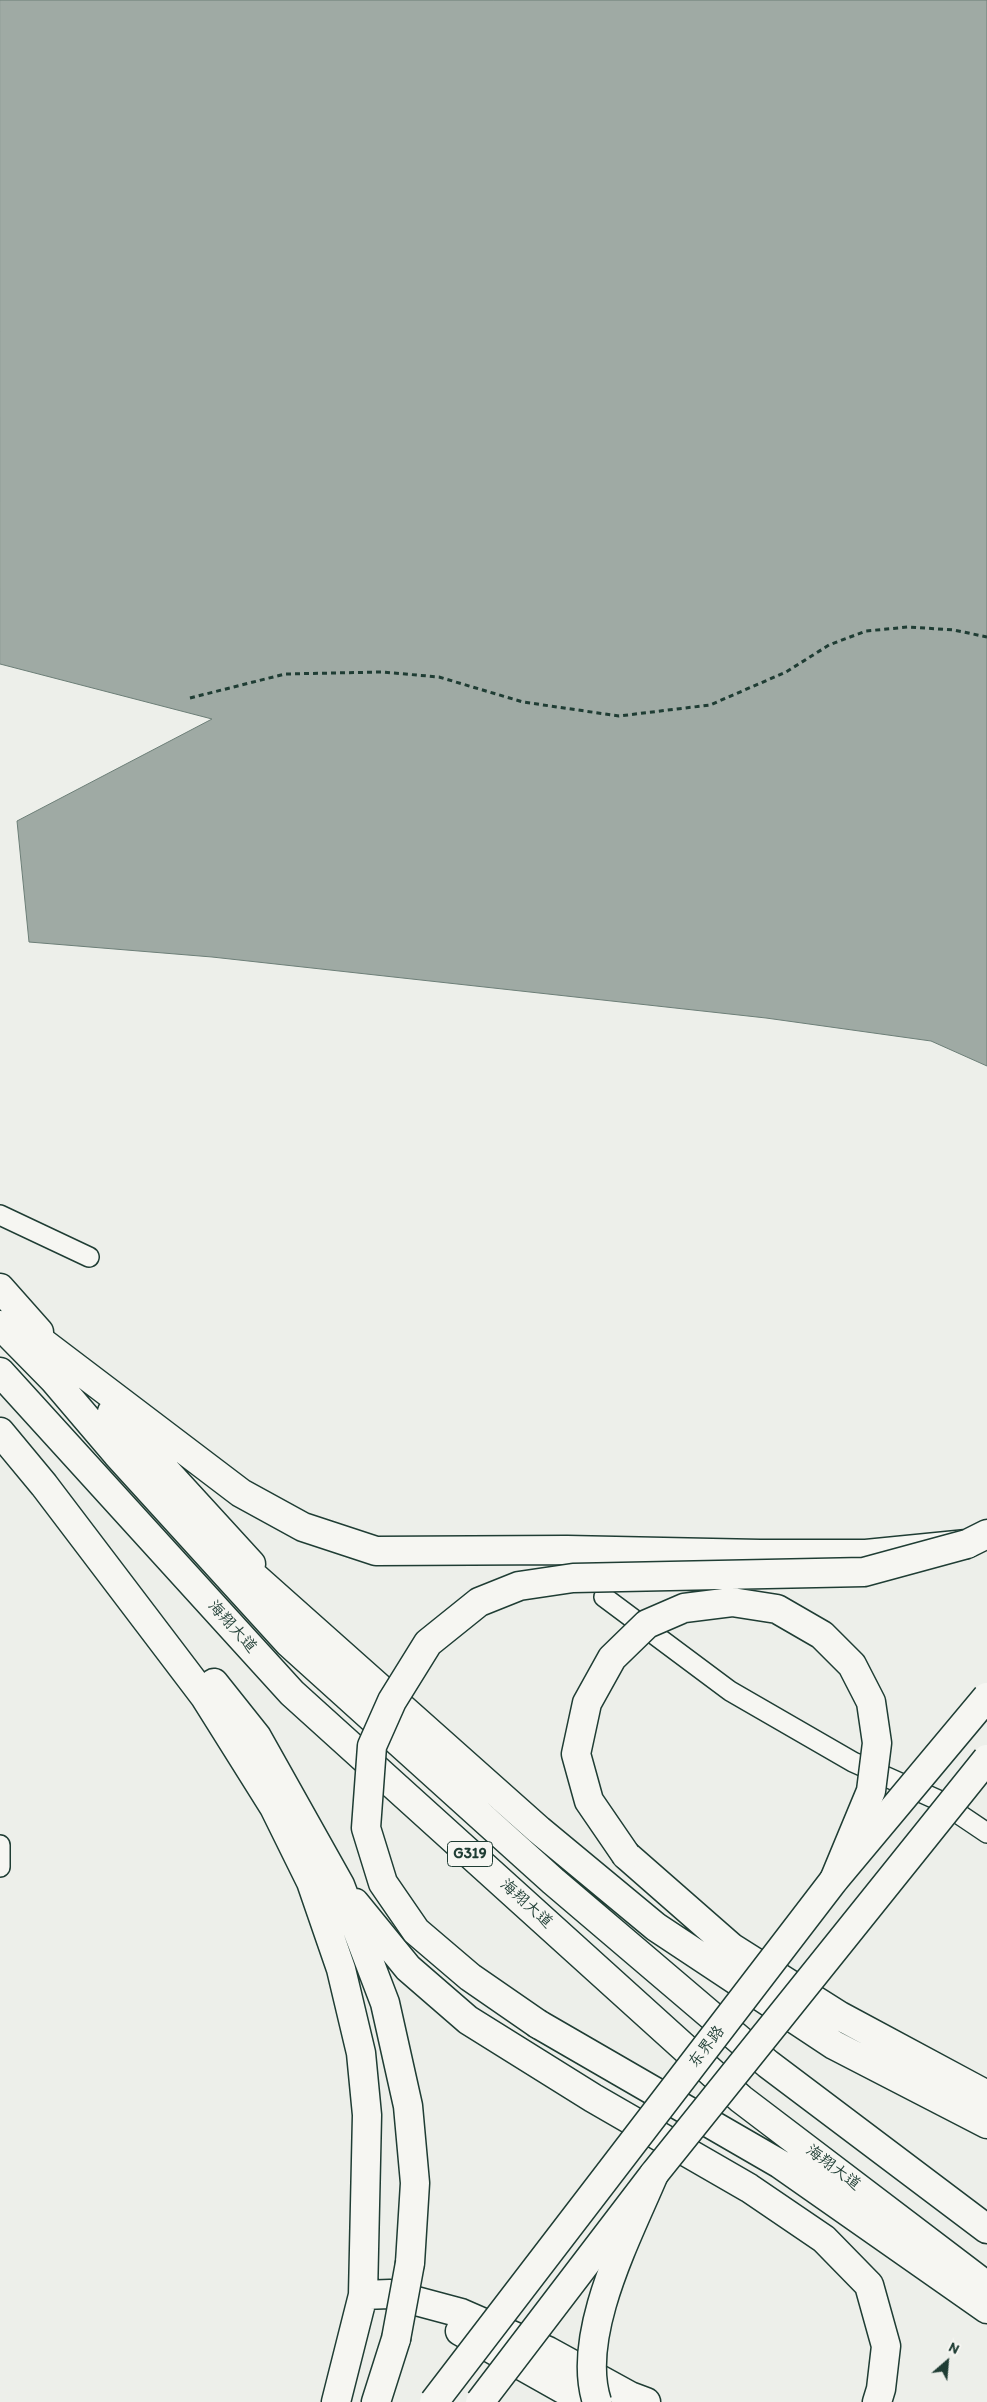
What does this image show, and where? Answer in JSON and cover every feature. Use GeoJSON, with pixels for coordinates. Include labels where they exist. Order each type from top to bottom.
{"type":"FeatureCollection","features":[{"type":"Feature","properties":{"kind":"main road"},"geometry":{"type":"LineString","coordinates":[[0,1288],[224,1536],[335,1650]]}},
{"type":"Feature","properties":{"kind":"main road"},"geometry":{"type":"LineString","coordinates":[[0,1310],[141,1419],[241,1493],[303,1527],[376,1552],[567,1550],[866,1554],[977,1539]]}},
{"type":"Feature","properties":{"kind":"main road","name":"海翔大道"},"geometry":{"type":"LineString","coordinates":[[0,1324],[54,1380],[117,1454],[289,1643],[553,1882],[768,2064],[987,2228]]}},
{"type":"Feature","properties":{"kind":"main road","name":"海翔大道"},"geometry":{"type":"LineString","coordinates":[[0,1372],[292,1693],[741,2099],[987,2286]]}},
{"type":"Feature","properties":{"kind":"main road"},"geometry":{"type":"LineString","coordinates":[[0,1432],[44,1485],[166,1622],[256,1737],[340,1885],[385,2003],[408,2106],[415,2183],[410,2263],[396,2339],[376,2402]]}},
{"type":"Feature","properties":{"kind":"main road"},"geometry":{"type":"LineString","coordinates":[[117,1454],[538,1830],[656,1927],[834,2044],[987,2124]]}},
{"type":"Feature","properties":{"kind":"main road"},"geometry":{"type":"LineString","coordinates":[[44,1485],[205,1697],[274,1807],[311,1882],[341,1969],[361,2053],[367,2115],[363,2295],[336,2402]]}},
{"type":"Feature","properties":{"kind":"main road"},"geometry":{"type":"LineString","coordinates":[[977,1539],[864,1572],[573,1578],[519,1586],[479,1602],[428,1643],[392,1701],[372,1746],[366,1828],[383,1883],[416,1930],[470,1977],[538,2024],[780,2164],[987,2309]]}},
{"type":"Feature","properties":{"kind":"main road"},"geometry":{"type":"LineString","coordinates":[[834,1880],[871,1791],[877,1743],[871,1702],[852,1665],[822,1635],[777,1609],[732,1602],[684,1608],[647,1624],[612,1658],[587,1704],[576,1754],[589,1801],[626,1855],[731,1947],[840,2016],[987,2095]]}},
{"type":"Feature","properties":{"kind":"main road","name":"东界路"},"geometry":{"type":"LineString","coordinates":[[434,2402],[834,1880],[987,1697]]}},
{"type":"Feature","properties":{"kind":"main road"},"geometry":{"type":"LineString","coordinates":[[480,2402],[654,2174],[987,1759]]}},
{"type":"Feature","properties":{"kind":"main road"},"geometry":{"type":"LineString","coordinates":[[340,1885],[408,1968],[468,2020],[520,2054],[749,2188],[824,2239],[869,2285],[886,2346],[878,2402]]}},
{"type":"Feature","properties":{"kind":"main road"},"geometry":{"type":"LineString","coordinates":[[597,2402],[591,2385],[595,2325],[619,2256],[654,2174]]}},
{"type":"Feature","properties":{"kind":"main road"},"geometry":{"type":"LineString","coordinates":[[363,2295],[390,2294],[461,2313],[548,2351],[630,2396],[646,2402]]}},
{"type":"Feature","properties":{"kind":"main road"},"geometry":{"type":"LineString","coordinates":[[363,2295],[386,2305],[446,2323],[586,2402]]}},
{"type":"Feature","properties":{"kind":"street"},"geometry":{"type":"LineString","coordinates":[[0,1215],[89,1257]]}},
{"type":"Feature","properties":{"kind":"street"},"geometry":{"type":"LineString","coordinates":[[604,1597],[730,1691],[853,1762],[938,1800],[987,1833]]}},
{"type":"Feature","properties":{"kind":"street"},"geometry":{"type":"LineString","coordinates":[[0,1845],[0,1867]]}},
{"type":"Feature","properties":{"kind":"path"},"geometry":{"type":"LineString","coordinates":[[190,698],[285,674],[382,672],[439,677],[523,702],[619,716],[710,705],[786,672],[829,645],[866,631],[908,627],[954,630],[987,637]]}},
{"type":"Feature","properties":{"kind":"shaded area"},"geometry":{"type":"Polygon","coordinates":[[[0,0],[987,0],[987,1066],[931,1041],[766,1018],[212,957],[29,942],[17,821],[212,719],[0,664],[0,0]]]}}]}
